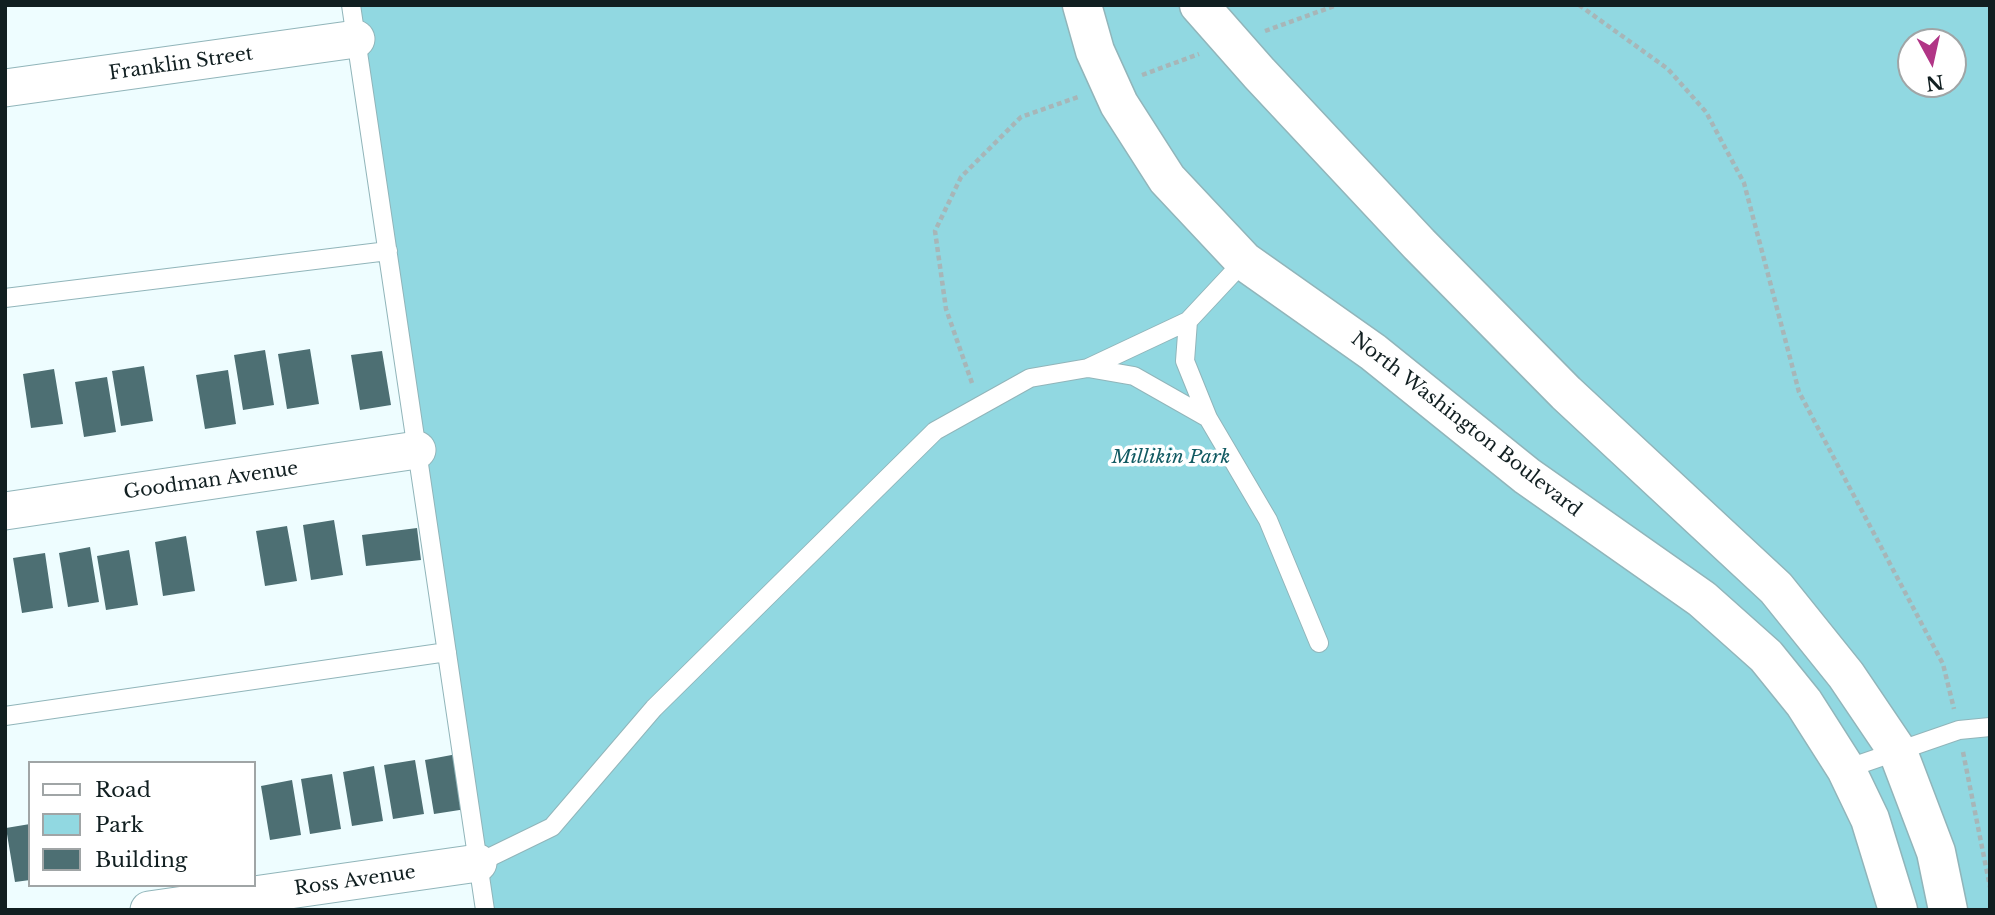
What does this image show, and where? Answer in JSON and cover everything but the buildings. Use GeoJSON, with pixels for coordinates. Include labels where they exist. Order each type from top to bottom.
{"type":"FeatureCollection","features":[{"type":"Feature","properties":{"kind":"street","name":"North Washington Boulevard"},"geometry":{"type":"LineString","coordinates":[[1082,5],[1095,51],[1119,104],[1167,179],[1244,261],[1373,352],[1527,476],[1702,598],[1766,656],[1804,703],[1846,769],[1870,819],[1898,910]]}},
{"type":"Feature","properties":{"kind":"street"},"geometry":{"type":"LineString","coordinates":[[1199,5],[1409,234],[1537,363],[1776,588],[1846,675],[1898,752],[1936,852],[1948,910]]}},
{"type":"Feature","properties":{"kind":"street","name":"Franklin Street"},"geometry":{"type":"LineString","coordinates":[[5,88],[354,22]]}},
{"type":"Feature","properties":{"kind":"street","name":"Goodman Avenue"},"geometry":{"type":"LineString","coordinates":[[5,512],[417,450]]}},
{"type":"Feature","properties":{"kind":"street","name":"Ross Avenue"},"geometry":{"type":"LineString","coordinates":[[149,910],[478,863]]}},
{"type":"Feature","properties":{"kind":"lane"},"geometry":{"type":"LineString","coordinates":[[354,22],[485,910]]}},
{"type":"Feature","properties":{"kind":"lane"},"geometry":{"type":"LineString","coordinates":[[5,298],[388,251]]}},
{"type":"Feature","properties":{"kind":"lane"},"geometry":{"type":"LineString","coordinates":[[478,863],[552,827],[654,708],[935,431],[1030,378],[1088,368],[1188,321],[1244,261]]}},
{"type":"Feature","properties":{"kind":"lane"},"geometry":{"type":"LineString","coordinates":[[1188,321],[1185,361],[1208,418],[1268,520],[1320,643]]}},
{"type":"Feature","properties":{"kind":"lane"},"geometry":{"type":"LineString","coordinates":[[1088,368],[1134,376],[1208,418]]}},
{"type":"Feature","properties":{"kind":"lane"},"geometry":{"type":"LineString","coordinates":[[5,716],[447,652]]}},
{"type":"Feature","properties":{"kind":"lane"},"geometry":{"type":"LineString","coordinates":[[1846,769],[1959,730],[1990,727]]}},
{"type":"Feature","properties":{"kind":"path"},"geometry":{"type":"LineString","coordinates":[[1262,32],[1336,5]]}},
{"type":"Feature","properties":{"kind":"path"},"geometry":{"type":"LineString","coordinates":[[1579,5],[1668,69],[1706,112],[1744,183],[1799,392],[1943,664],[1990,887]]}},
{"type":"Feature","properties":{"kind":"path"},"geometry":{"type":"LineString","coordinates":[[1140,75],[1207,51]]}},
{"type":"Feature","properties":{"kind":"path"},"geometry":{"type":"LineString","coordinates":[[980,406],[946,309],[935,231],[961,177],[1021,117],[1086,94]]}},
{"type":"Feature","properties":{"kind":"green space","name":"Millikin Park"},"geometry":{"type":"Polygon","coordinates":[[[353,5],[1990,5],[1990,910],[485,910],[353,5]]]}}]}
